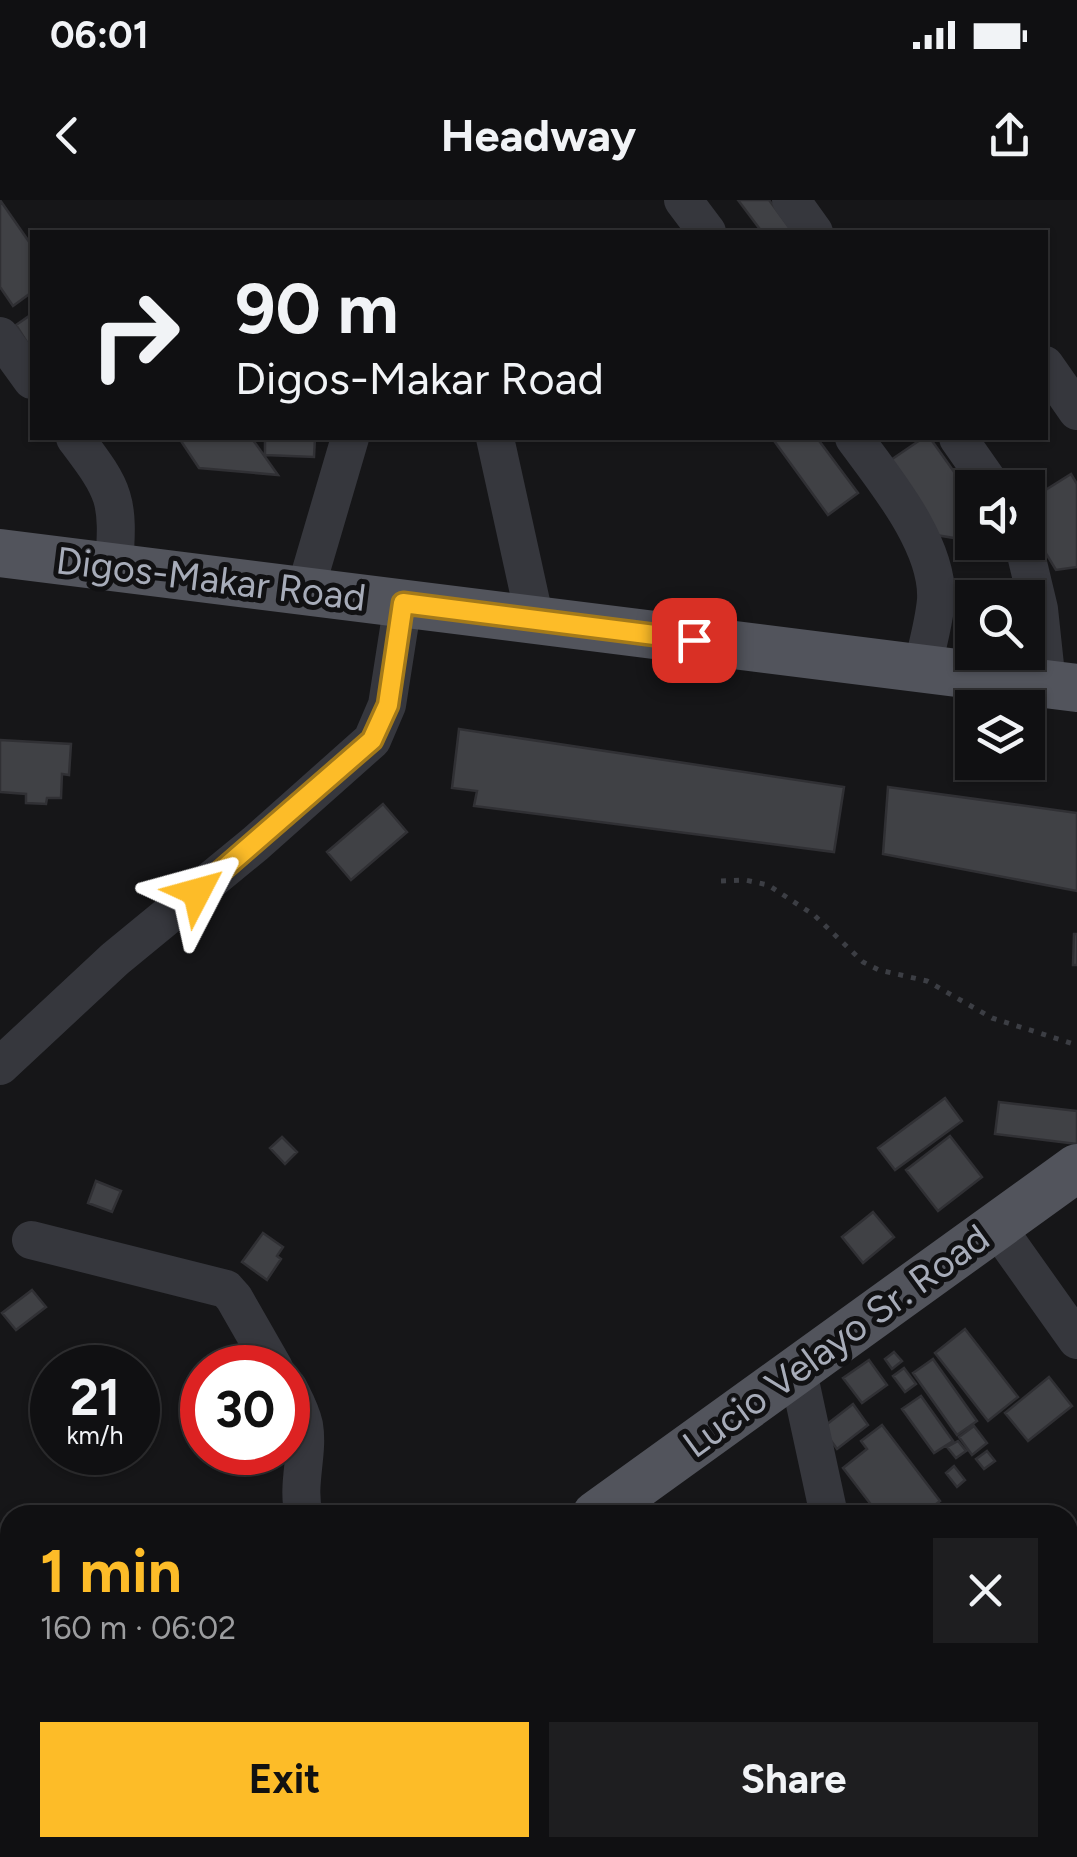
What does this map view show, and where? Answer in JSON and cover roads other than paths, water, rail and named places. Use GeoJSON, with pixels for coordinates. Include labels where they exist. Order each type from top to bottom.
{"type":"FeatureCollection","features":[{"type":"Feature","properties":{"kind":"main road","name":"Digos-Makar Road"},"geometry":{"type":"LineString","coordinates":[[0,553],[1062,686]]}},
{"type":"Feature","properties":{"kind":"main road","name":"Lucio Velayo Sr. Road"},"geometry":{"type":"LineString","coordinates":[[610,1505],[1077,1168]]}},
{"type":"Feature","properties":{"kind":"street"},"geometry":{"type":"LineString","coordinates":[[683,200],[705,230]]}},
{"type":"Feature","properties":{"kind":"street"},"geometry":{"type":"LineString","coordinates":[[792,200],[813,230]]}},
{"type":"Feature","properties":{"kind":"street"},"geometry":{"type":"LineString","coordinates":[[0,336],[30,377]]}},
{"type":"Feature","properties":{"kind":"street"},"geometry":{"type":"LineString","coordinates":[[1048,370],[1077,411]]}},
{"type":"Feature","properties":{"kind":"street"},"geometry":{"type":"LineString","coordinates":[[77,440],[101,472],[113,496],[118,518],[114,567]]}},
{"type":"Feature","properties":{"kind":"street"},"geometry":{"type":"LineString","coordinates":[[304,591],[349,440]]}},
{"type":"Feature","properties":{"kind":"street"},"geometry":{"type":"LineString","coordinates":[[494,440],[535,620]]}},
{"type":"Feature","properties":{"kind":"street"},"geometry":{"type":"LineString","coordinates":[[855,440],[910,520],[935,580],[936,601],[922,669]]}},
{"type":"Feature","properties":{"kind":"street"},"geometry":{"type":"LineString","coordinates":[[959,440],[980,470]]}},
{"type":"Feature","properties":{"kind":"street"},"geometry":{"type":"LineString","coordinates":[[1027,560],[1062,686]]}},
{"type":"Feature","properties":{"kind":"street"},"geometry":{"type":"LineString","coordinates":[[0,1066],[115,959],[255,844],[372,740],[388,705],[403,603]]}},
{"type":"Feature","properties":{"kind":"street"},"geometry":{"type":"LineString","coordinates":[[996,1226],[1077,1340]]}},
{"type":"Feature","properties":{"kind":"street"},"geometry":{"type":"LineString","coordinates":[[31,1240],[226,1289],[261,1345]]}},
{"type":"Feature","properties":{"kind":"street"},"geometry":{"type":"LineString","coordinates":[[797,1367],[827,1505]]}},
{"type":"Feature","properties":{"kind":"street"},"geometry":{"type":"LineString","coordinates":[[301,1475],[303,1505]]}}]}
